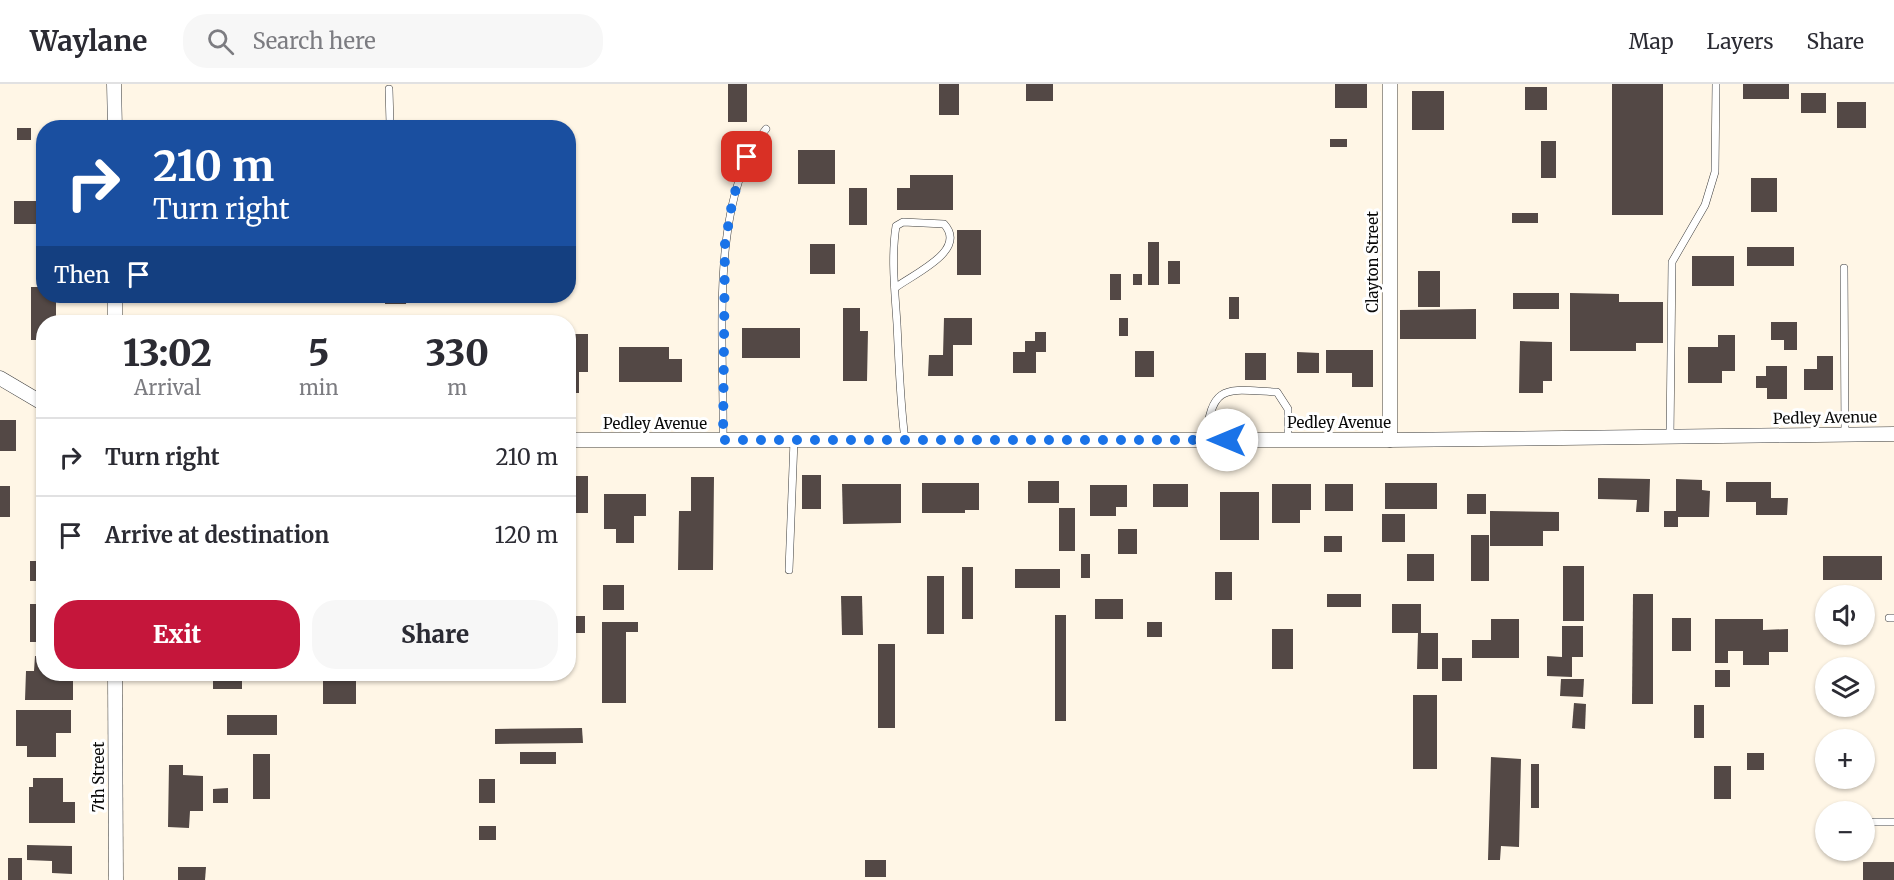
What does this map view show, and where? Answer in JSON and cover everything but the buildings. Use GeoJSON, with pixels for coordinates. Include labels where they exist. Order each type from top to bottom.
{"type":"FeatureCollection","features":[{"type":"Feature","properties":{"kind":"street"},"geometry":{"type":"LineString","coordinates":[[114,84],[114,120]]}},
{"type":"Feature","properties":{"kind":"street","name":"Clayton Street"},"geometry":{"type":"LineString","coordinates":[[1390,84],[1390,440]]}},
{"type":"Feature","properties":{"kind":"street"},"geometry":{"type":"LineString","coordinates":[[0,378],[36,399]]}},
{"type":"Feature","properties":{"kind":"street","name":"Pedley Avenue"},"geometry":{"type":"LineString","coordinates":[[576,440],[1390,440],[1894,434]]}},
{"type":"Feature","properties":{"kind":"street","name":"7th Street"},"geometry":{"type":"LineString","coordinates":[[115,681],[116,880]]}},
{"type":"Feature","properties":{"kind":"lane"},"geometry":{"type":"LineString","coordinates":[[1670,437],[1672,262],[1705,205],[1715,172],[1716,84]]}},
{"type":"Feature","properties":{"kind":"lane"},"geometry":{"type":"LineString","coordinates":[[389,89],[390,120]]}},
{"type":"Feature","properties":{"kind":"lane"},"geometry":{"type":"LineString","coordinates":[[723,440],[725,244],[733,198],[747,157],[766,129]]}},
{"type":"Feature","properties":{"kind":"lane"},"geometry":{"type":"LineString","coordinates":[[895,288],[939,260],[946,252],[949,239],[948,227],[944,224],[903,222],[896,226],[895,288],[900,402],[905,440]]}},
{"type":"Feature","properties":{"kind":"lane"},"geometry":{"type":"LineString","coordinates":[[1844,268],[1845,435]]}},
{"type":"Feature","properties":{"kind":"lane"},"geometry":{"type":"LineString","coordinates":[[1206,440],[1212,404],[1219,395],[1232,390],[1277,392],[1284,399],[1288,409],[1288,440]]}},
{"type":"Feature","properties":{"kind":"lane"},"geometry":{"type":"LineString","coordinates":[[789,570],[794,440]]}},
{"type":"Feature","properties":{"kind":"lane"},"geometry":{"type":"LineString","coordinates":[[1875,822],[1894,822]]}},
{"type":"Feature","properties":{"kind":"route"},"geometry":{"type":"LineString","coordinates":[[747,157],[733,198],[725,244],[723,440],[1227,440]]}}]}
